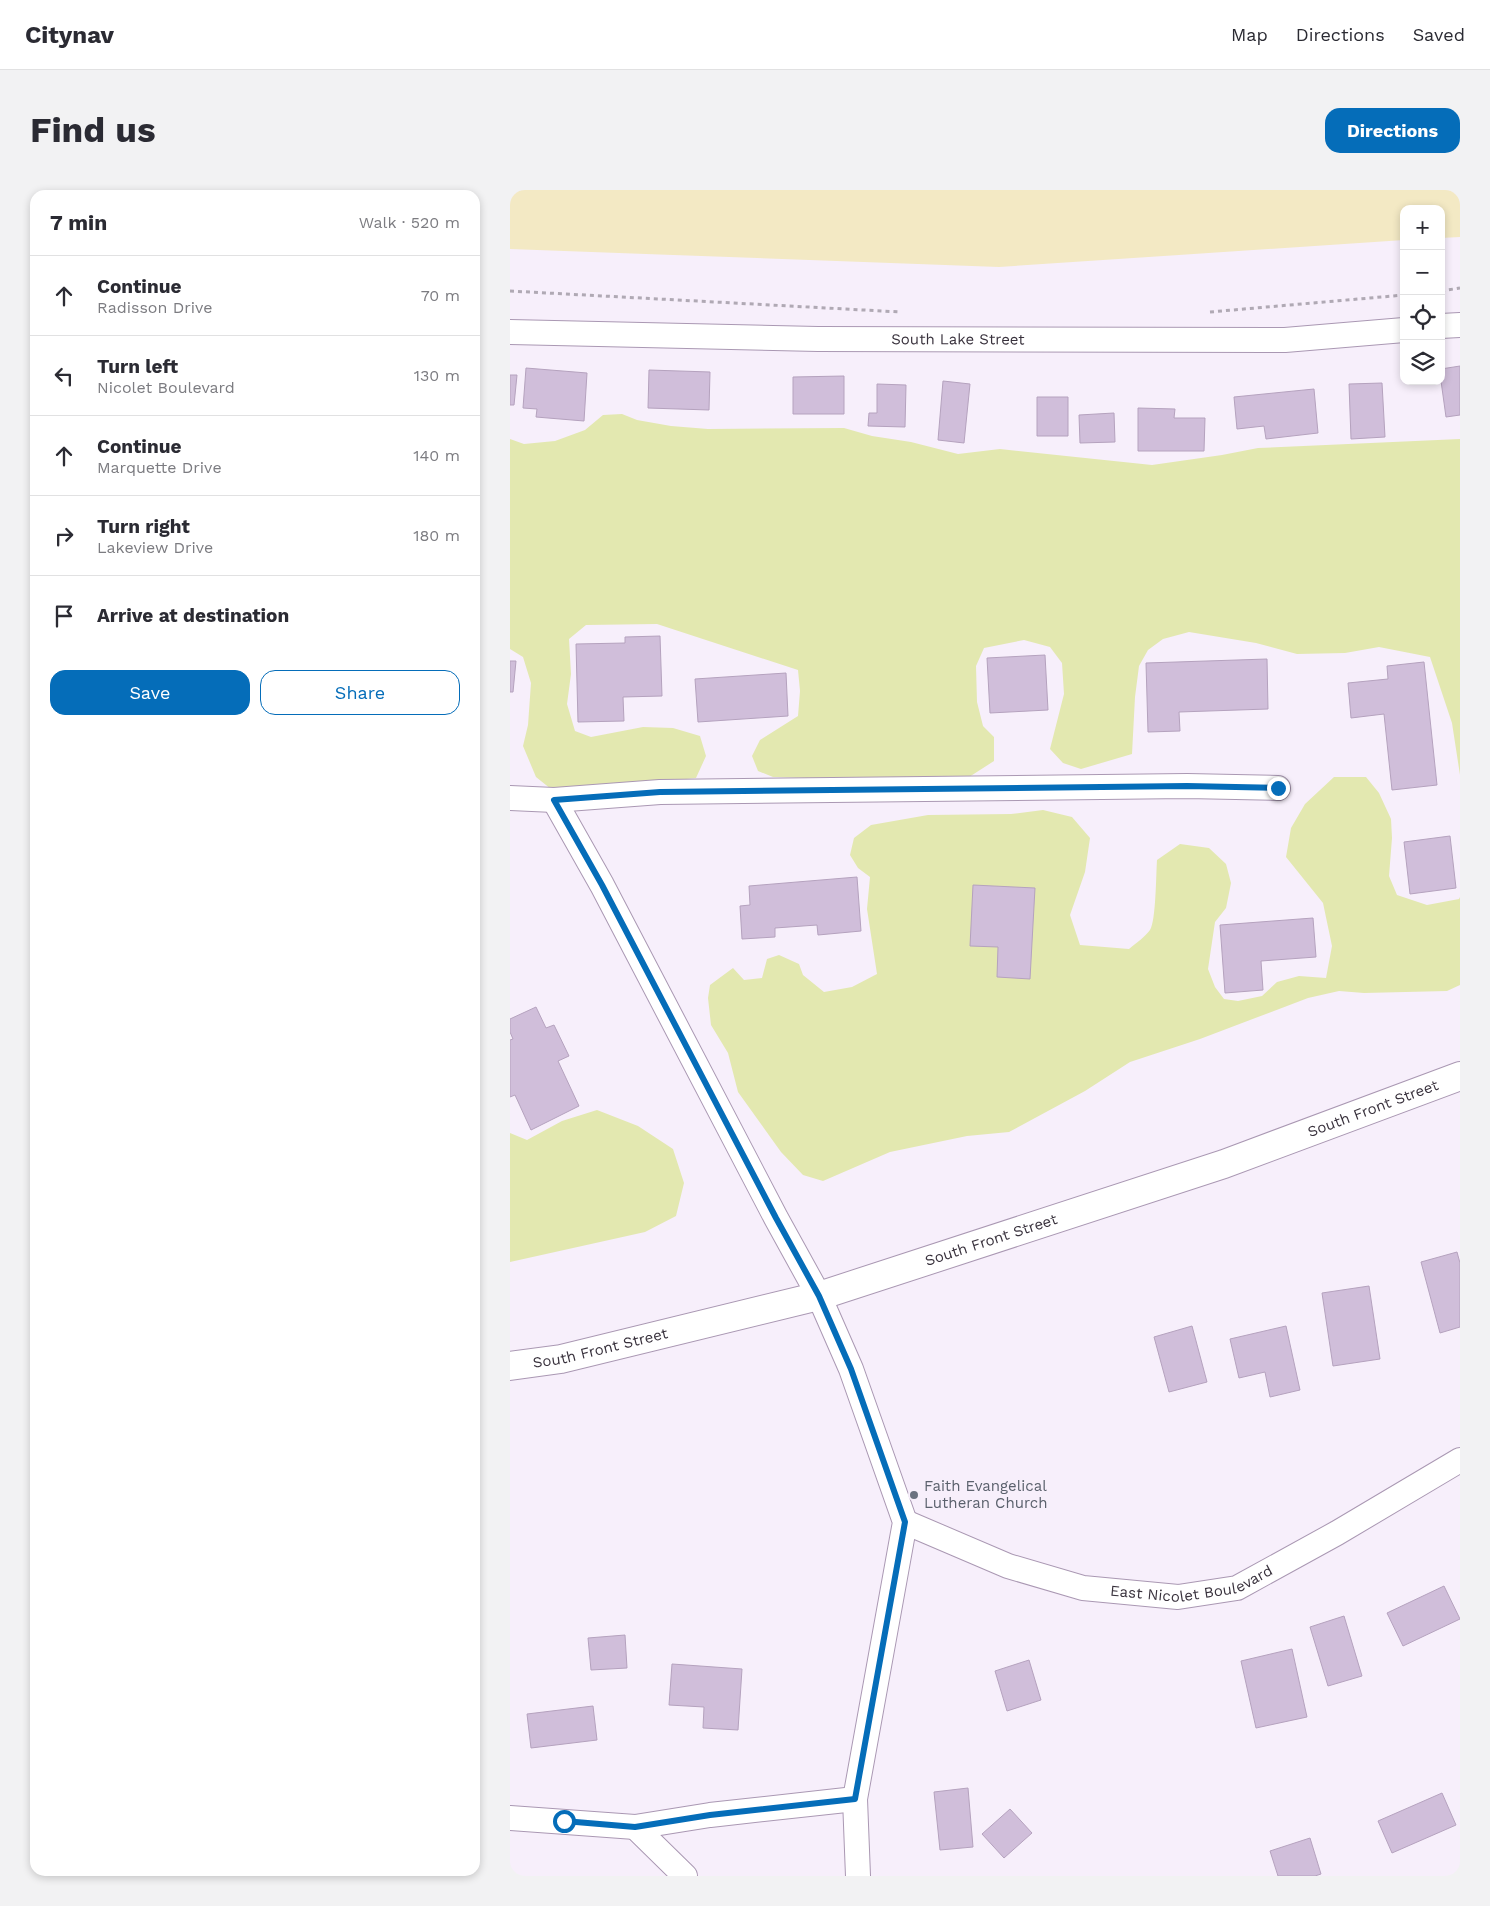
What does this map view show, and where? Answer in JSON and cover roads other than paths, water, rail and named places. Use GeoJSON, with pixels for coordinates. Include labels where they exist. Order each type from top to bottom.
{"type":"FeatureCollection","features":[{"type":"Feature","properties":{"kind":"highway","name":"South Front Street"},"geometry":{"type":"LineString","coordinates":[[510,1366],[561,1359],[819,1296],[1224,1164],[1460,1076]]}},
{"type":"Feature","properties":{"kind":"street"},"geometry":{"type":"LineString","coordinates":[[1445,326],[1460,325]]}},
{"type":"Feature","properties":{"kind":"street","name":"South Lake Street"},"geometry":{"type":"LineString","coordinates":[[510,332],[818,339],[1285,340],[1400,330]]}},
{"type":"Feature","properties":{"kind":"street"},"geometry":{"type":"LineString","coordinates":[[510,798],[554,800],[660,792],[1187,786],[1278,788]]}},
{"type":"Feature","properties":{"kind":"street"},"geometry":{"type":"LineString","coordinates":[[554,800],[602,885],[776,1218],[819,1296],[851,1369],[905,1522],[855,1799],[858,1876]]}},
{"type":"Feature","properties":{"kind":"street","name":"East Nicolet Boulevard"},"geometry":{"type":"LineString","coordinates":[[905,1522],[1008,1566],[1082,1588],[1178,1597],[1237,1588],[1337,1534],[1460,1460]]}},
{"type":"Feature","properties":{"kind":"street"},"geometry":{"type":"LineString","coordinates":[[510,1818],[635,1827],[710,1815],[855,1799]]}},
{"type":"Feature","properties":{"kind":"street"},"geometry":{"type":"LineString","coordinates":[[635,1827],[685,1876]]}},
{"type":"Feature","properties":{"kind":"place","name":"Faith Evangelical Lutheran Church"},"geometry":{"type":"Point","coordinates":[914,1495]}}]}
